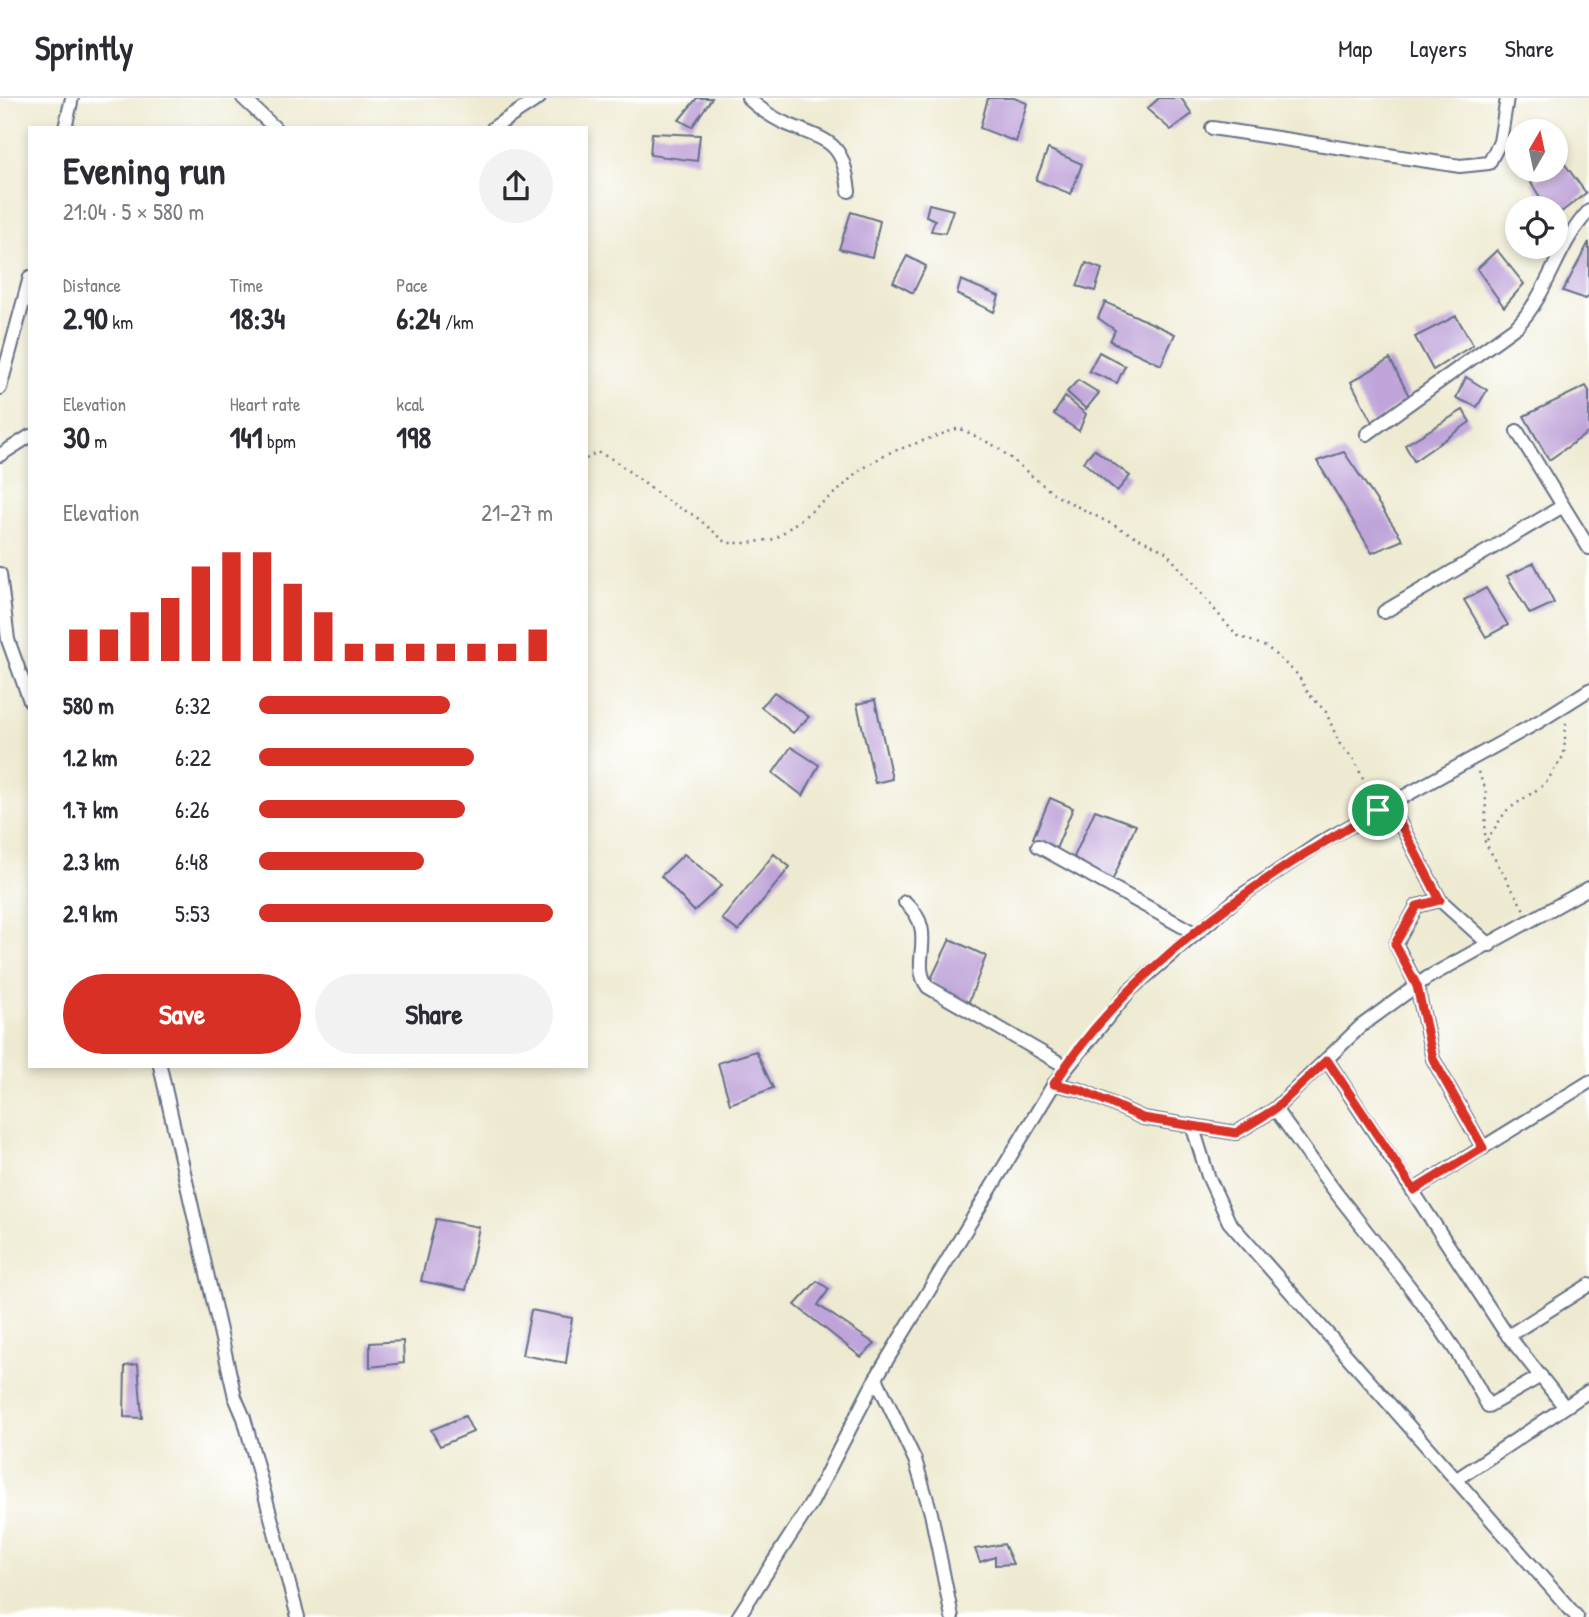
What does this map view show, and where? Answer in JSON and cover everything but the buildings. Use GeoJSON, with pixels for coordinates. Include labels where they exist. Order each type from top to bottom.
{"type":"FeatureCollection","features":[{"type":"Feature","properties":{"kind":"street"},"geometry":{"type":"LineString","coordinates":[[65,126],[72,98]]}},
{"type":"Feature","properties":{"kind":"street"},"geometry":{"type":"LineString","coordinates":[[243,98],[273,126]]}},
{"type":"Feature","properties":{"kind":"street"},"geometry":{"type":"LineString","coordinates":[[496,126],[539,98]]}},
{"type":"Feature","properties":{"kind":"street"},"geometry":{"type":"LineString","coordinates":[[748,98],[772,116],[830,141],[840,153],[849,191]]}},
{"type":"Feature","properties":{"kind":"street"},"geometry":{"type":"LineString","coordinates":[[1212,128],[1461,166],[1489,163],[1500,142],[1507,98]]}},
{"type":"Feature","properties":{"kind":"street"},"geometry":{"type":"LineString","coordinates":[[1367,434],[1517,326],[1533,309],[1577,223],[1589,211]]}},
{"type":"Feature","properties":{"kind":"street"},"geometry":{"type":"LineString","coordinates":[[0,388],[28,284]]}},
{"type":"Feature","properties":{"kind":"street"},"geometry":{"type":"LineString","coordinates":[[1517,431],[1589,548]]}},
{"type":"Feature","properties":{"kind":"street"},"geometry":{"type":"LineString","coordinates":[[2,450],[28,437]]}},
{"type":"Feature","properties":{"kind":"street"},"geometry":{"type":"LineString","coordinates":[[1384,612],[1563,506]]}},
{"type":"Feature","properties":{"kind":"street"},"geometry":{"type":"LineString","coordinates":[[0,574],[8,639],[28,695]]}},
{"type":"Feature","properties":{"kind":"street"},"geometry":{"type":"LineString","coordinates":[[738,1617],[812,1502],[876,1378],[1054,1084],[1130,990],[1267,878],[1320,843],[1472,759],[1589,690]]}},
{"type":"Feature","properties":{"kind":"street"},"geometry":{"type":"LineString","coordinates":[[1384,807],[1440,900],[1490,945]]}},
{"type":"Feature","properties":{"kind":"street"},"geometry":{"type":"LineString","coordinates":[[1038,846],[1196,934]]}},
{"type":"Feature","properties":{"kind":"street"},"geometry":{"type":"LineString","coordinates":[[1054,1084],[1081,1090],[1143,1118],[1236,1133],[1275,1109],[1361,1026],[1417,986],[1589,888]]}},
{"type":"Feature","properties":{"kind":"street"},"geometry":{"type":"LineString","coordinates":[[1440,900],[1417,906],[1395,944],[1417,986],[1433,1059],[1483,1148]]}},
{"type":"Feature","properties":{"kind":"street"},"geometry":{"type":"LineString","coordinates":[[905,902],[918,913],[923,928],[921,978],[928,987],[1066,1066]]}},
{"type":"Feature","properties":{"kind":"street"},"geometry":{"type":"LineString","coordinates":[[1327,1060],[1508,1336],[1564,1406]]}},
{"type":"Feature","properties":{"kind":"street"},"geometry":{"type":"LineString","coordinates":[[160,1068],[235,1397],[244,1418],[298,1617]]}},
{"type":"Feature","properties":{"kind":"street"},"geometry":{"type":"LineString","coordinates":[[1414,1190],[1589,1082]]}},
{"type":"Feature","properties":{"kind":"street"},"geometry":{"type":"LineString","coordinates":[[1275,1109],[1469,1368],[1488,1406],[1541,1376]]}},
{"type":"Feature","properties":{"kind":"street"},"geometry":{"type":"LineString","coordinates":[[1193,1128],[1208,1176],[1229,1222],[1577,1617]]}},
{"type":"Feature","properties":{"kind":"street"},"geometry":{"type":"LineString","coordinates":[[1508,1336],[1589,1285]]}},
{"type":"Feature","properties":{"kind":"street"},"geometry":{"type":"LineString","coordinates":[[876,1378],[915,1460],[931,1513],[952,1617]]}},
{"type":"Feature","properties":{"kind":"street"},"geometry":{"type":"LineString","coordinates":[[1457,1479],[1589,1391]]}},
{"type":"Feature","properties":{"kind":"path"},"geometry":{"type":"LineString","coordinates":[[588,457],[597,452],[614,460],[666,500],[695,516],[727,543],[748,543],[775,539],[840,489],[856,473],[886,454],[959,428],[997,447],[1055,495],[1166,552],[1236,635],[1268,647],[1298,675],[1308,694],[1326,712],[1339,743],[1355,761],[1366,791],[1384,807]]}},
{"type":"Feature","properties":{"kind":"path"},"geometry":{"type":"LineString","coordinates":[[1485,842],[1506,811],[1545,784],[1564,755],[1568,704]]}},
{"type":"Feature","properties":{"kind":"path"},"geometry":{"type":"LineString","coordinates":[[1472,759],[1486,790],[1485,842],[1531,922]]}},
{"type":"Feature","properties":{"kind":"route"},"geometry":{"type":"LineString","coordinates":[[1390,804],[1440,900],[1417,906],[1395,944],[1417,986],[1433,1059],[1483,1148],[1414,1190],[1327,1060],[1275,1109],[1236,1133],[1143,1118],[1081,1090],[1054,1084],[1130,990],[1238,898],[1320,843],[1378,810],[1390,804]]}}]}
